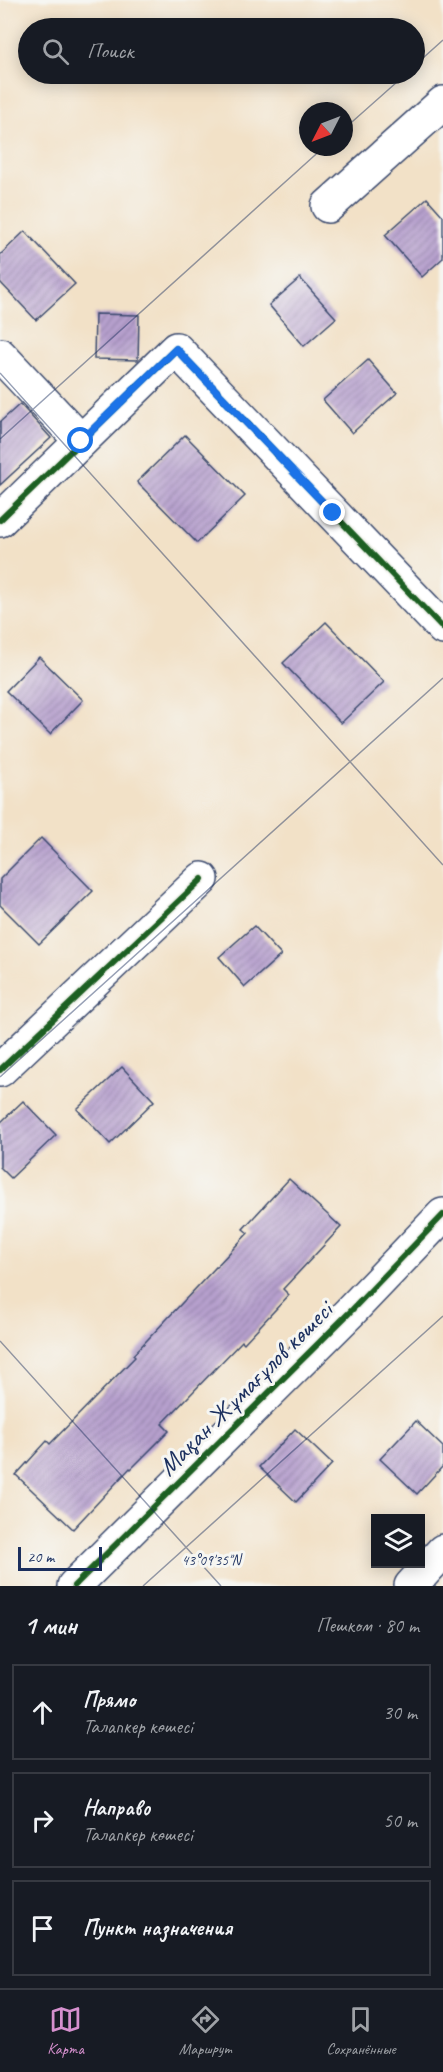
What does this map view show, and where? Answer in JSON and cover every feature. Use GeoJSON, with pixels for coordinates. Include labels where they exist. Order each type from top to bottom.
{"type":"FeatureCollection","features":[{"type":"Feature","properties":{"kind":"street"},"geometry":{"type":"LineString","coordinates":[[328,206],[443,103]]}},
{"type":"Feature","properties":{"kind":"street"},"geometry":{"type":"LineString","coordinates":[[0,520],[176,349],[443,628]]}},
{"type":"Feature","properties":{"kind":"street"},"geometry":{"type":"LineString","coordinates":[[0,355],[81,441]]}},
{"type":"Feature","properties":{"kind":"street"},"geometry":{"type":"LineString","coordinates":[[0,1070],[202,879]]}},
{"type":"Feature","properties":{"kind":"street","name":"Мақан Жұмағұлов көшесі"},"geometry":{"type":"LineString","coordinates":[[74,1586],[349,1313],[443,1215]]}},
{"type":"Feature","properties":{"kind":"street"},"geometry":{"type":"LineString","coordinates":[[411,1586],[443,1551]]}},
{"type":"Feature","properties":{"kind":"building"},"geometry":{"type":"Polygon","coordinates":[[[427,198],[443,216],[443,258],[422,277],[385,235],[427,198]]]}},
{"type":"Feature","properties":{"kind":"building"},"geometry":{"type":"Polygon","coordinates":[[[25,231],[75,284],[36,320],[0,282],[0,255],[25,231]]]}},
{"type":"Feature","properties":{"kind":"building"},"geometry":{"type":"Polygon","coordinates":[[[300,278],[336,318],[304,346],[269,305],[300,278]]]}},
{"type":"Feature","properties":{"kind":"building"},"geometry":{"type":"Polygon","coordinates":[[[95,314],[139,315],[138,360],[94,359],[95,314]]]}},
{"type":"Feature","properties":{"kind":"building"},"geometry":{"type":"Polygon","coordinates":[[[368,360],[397,393],[352,433],[323,400],[368,360]]]}},
{"type":"Feature","properties":{"kind":"building"},"geometry":{"type":"Polygon","coordinates":[[[20,404],[51,438],[0,485],[0,422],[20,404]]]}},
{"type":"Feature","properties":{"kind":"building"},"geometry":{"type":"Polygon","coordinates":[[[185,435],[245,496],[197,543],[137,482],[185,435]]]}},
{"type":"Feature","properties":{"kind":"building"},"geometry":{"type":"Polygon","coordinates":[[[326,622],[384,682],[341,723],[283,663],[326,622]]]}},
{"type":"Feature","properties":{"kind":"building"},"geometry":{"type":"Polygon","coordinates":[[[39,657],[83,700],[50,734],[6,691],[39,657]]]}},
{"type":"Feature","properties":{"kind":"building"},"geometry":{"type":"Polygon","coordinates":[[[41,838],[93,891],[39,944],[0,905],[0,879],[41,838]]]}},
{"type":"Feature","properties":{"kind":"building"},"geometry":{"type":"Polygon","coordinates":[[[254,926],[281,955],[245,987],[219,957],[254,926]]]}},
{"type":"Feature","properties":{"kind":"building"},"geometry":{"type":"Polygon","coordinates":[[[122,1067],[154,1101],[110,1144],[77,1109],[122,1067]]]}},
{"type":"Feature","properties":{"kind":"building"},"geometry":{"type":"Polygon","coordinates":[[[23,1101],[56,1135],[11,1178],[0,1167],[0,1123],[23,1101]]]}},
{"type":"Feature","properties":{"kind":"building"},"geometry":{"type":"Polygon","coordinates":[[[289,1179],[341,1227],[283,1289],[289,1295],[162,1424],[169,1431],[130,1468],[73,1529],[16,1475],[47,1441],[50,1444],[135,1357],[133,1355],[248,1233],[243,1229],[289,1179]]]}},
{"type":"Feature","properties":{"kind":"building"},"geometry":{"type":"Polygon","coordinates":[[[416,1421],[443,1447],[443,1466],[417,1494],[380,1459],[416,1421]]]}},
{"type":"Feature","properties":{"kind":"building"},"geometry":{"type":"Polygon","coordinates":[[[295,1429],[332,1464],[296,1502],[259,1467],[295,1429]]]}},
{"type":"Feature","properties":{"kind":"cycle path"},"geometry":{"type":"LineString","coordinates":[[0,520],[176,349],[443,628]]}},
{"type":"Feature","properties":{"kind":"cycle path"},"geometry":{"type":"LineString","coordinates":[[0,1070],[202,879]]}},
{"type":"Feature","properties":{"kind":"cycle path"},"geometry":{"type":"LineString","coordinates":[[74,1586],[349,1313],[443,1215]]}},
{"type":"Feature","properties":{"kind":"route"},"geometry":{"type":"LineString","coordinates":[[81,441],[176,349],[333,513]]}}]}
